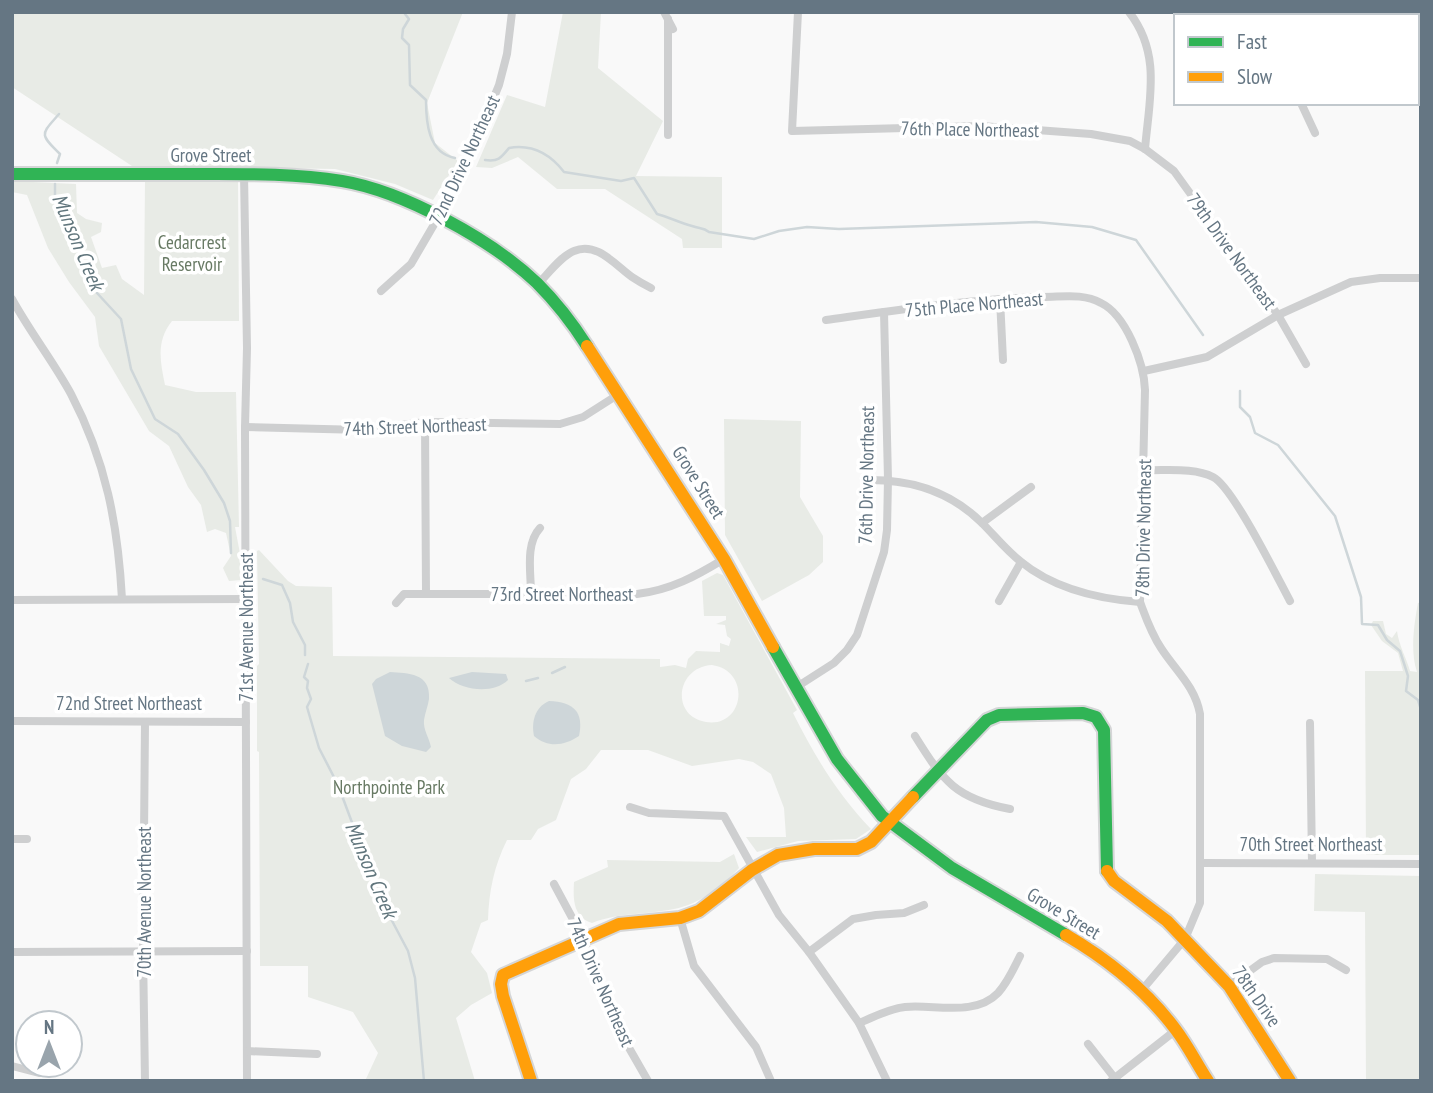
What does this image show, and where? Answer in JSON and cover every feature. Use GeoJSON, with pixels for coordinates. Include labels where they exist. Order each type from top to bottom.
{"type":"FeatureCollection","features":[{"type":"Feature","properties":{"kind":"street","name":"72nd Drive Northeast"},"geometry":{"type":"LineString","coordinates":[[382,291],[411,264],[439,216],[480,131],[499,85],[507,54],[512,12]]}},
{"type":"Feature","properties":{"kind":"street","name":"76th Place Northeast"},"geometry":{"type":"LineString","coordinates":[[799,12],[792,131],[981,126],[1091,134],[1130,142],[1145,149]]}},
{"type":"Feature","properties":{"kind":"street"},"geometry":{"type":"LineString","coordinates":[[1129,12],[1139,24],[1147,41],[1152,61],[1145,149]]}},
{"type":"Feature","properties":{"kind":"street"},"geometry":{"type":"LineString","coordinates":[[666,16],[673,29]]}},
{"type":"Feature","properties":{"kind":"street"},"geometry":{"type":"LineString","coordinates":[[666,16],[668,135]]}},
{"type":"Feature","properties":{"kind":"street"},"geometry":{"type":"LineString","coordinates":[[1302,105],[1315,133]]}},
{"type":"Feature","properties":{"kind":"street","name":"79th Drive Northeast"},"geometry":{"type":"LineString","coordinates":[[1145,149],[1174,171],[1278,315],[1306,364]]}},
{"type":"Feature","properties":{"kind":"street","name":"Grove Street"},"geometry":{"type":"LineString","coordinates":[[12,174],[277,174],[344,181],[397,197],[439,216],[503,255],[538,285],[572,323],[724,559],[794,688],[837,759],[890,824],[952,868],[1085,946],[1142,990],[1177,1030],[1208,1081]]}},
{"type":"Feature","properties":{"kind":"street","name":"71st Avenue Northeast"},"geometry":{"type":"LineString","coordinates":[[244,174],[247,337],[247,1081]]}},
{"type":"Feature","properties":{"kind":"street"},"geometry":{"type":"LineString","coordinates":[[538,285],[568,255],[580,249],[607,256],[632,277],[651,288]]}},
{"type":"Feature","properties":{"kind":"street"},"geometry":{"type":"LineString","coordinates":[[1144,371],[1207,357],[1278,315],[1350,282],[1380,278],[1421,278]]}},
{"type":"Feature","properties":{"kind":"street","name":"75th Place Northeast"},"geometry":{"type":"LineString","coordinates":[[826,320],[1000,299],[1086,296],[1104,304],[1116,316]]}},
{"type":"Feature","properties":{"kind":"street"},"geometry":{"type":"LineString","coordinates":[[12,299],[70,393],[88,430],[111,501],[118,535],[122,599]]}},
{"type":"Feature","properties":{"kind":"street"},"geometry":{"type":"LineString","coordinates":[[1000,299],[1003,360]]}},
{"type":"Feature","properties":{"kind":"street","name":"76th Drive Northeast"},"geometry":{"type":"LineString","coordinates":[[794,688],[834,663],[857,635],[884,552],[888,479],[884,312]]}},
{"type":"Feature","properties":{"kind":"street","name":"78th Drive Northeast"},"geometry":{"type":"LineString","coordinates":[[1116,316],[1144,371],[1140,602],[1162,649],[1191,687],[1200,714],[1200,903],[1185,939],[1142,990]]}},
{"type":"Feature","properties":{"kind":"street","name":"74th Street Northeast"},"geometry":{"type":"LineString","coordinates":[[245,427],[363,430],[425,422],[560,424],[583,417],[619,394]]}},
{"type":"Feature","properties":{"kind":"street"},"geometry":{"type":"LineString","coordinates":[[425,422],[426,593]]}},
{"type":"Feature","properties":{"kind":"street"},"geometry":{"type":"LineString","coordinates":[[1143,470],[1199,472],[1220,481],[1233,497],[1290,601]]}},
{"type":"Feature","properties":{"kind":"street"},"geometry":{"type":"LineString","coordinates":[[866,480],[888,479],[939,492],[958,502],[1021,562],[1080,593],[1140,602]]}},
{"type":"Feature","properties":{"kind":"street"},"geometry":{"type":"LineString","coordinates":[[982,523],[1031,487]]}},
{"type":"Feature","properties":{"kind":"street"},"geometry":{"type":"LineString","coordinates":[[531,594],[531,543],[540,528]]}},
{"type":"Feature","properties":{"kind":"street","name":"73rd Street Northeast"},"geometry":{"type":"LineString","coordinates":[[396,603],[404,594],[426,593],[654,592],[690,580],[724,559]]}},
{"type":"Feature","properties":{"kind":"street"},"geometry":{"type":"LineString","coordinates":[[999,601],[1021,562]]}},
{"type":"Feature","properties":{"kind":"street"},"geometry":{"type":"LineString","coordinates":[[12,600],[246,599]]}},
{"type":"Feature","properties":{"kind":"street","name":"78th Drive"},"geometry":{"type":"LineString","coordinates":[[937,772],[975,730],[987,720],[999,715],[1083,713],[1090,714],[1101,722],[1104,730],[1107,871],[1114,881],[1167,921],[1229,986],[1290,1081]]}},
{"type":"Feature","properties":{"kind":"street","name":"72nd Street Northeast"},"geometry":{"type":"LineString","coordinates":[[12,721],[246,722]]}},
{"type":"Feature","properties":{"kind":"street","name":"70th Avenue Northeast"},"geometry":{"type":"LineString","coordinates":[[145,723],[145,1081]]}},
{"type":"Feature","properties":{"kind":"street"},"geometry":{"type":"LineString","coordinates":[[1310,723],[1312,863]]}},
{"type":"Feature","properties":{"kind":"street"},"geometry":{"type":"LineString","coordinates":[[915,736],[937,772],[954,788],[983,804],[1010,808]]}},
{"type":"Feature","properties":{"kind":"street"},"geometry":{"type":"LineString","coordinates":[[531,1081],[503,996],[503,975],[619,924],[680,918],[708,905],[752,870],[778,855],[797,850],[856,849],[871,842],[937,772]]}},
{"type":"Feature","properties":{"kind":"street"},"geometry":{"type":"LineString","coordinates":[[630,807],[649,813],[724,816],[752,870],[784,922],[809,952],[859,1023],[887,1081]]}},
{"type":"Feature","properties":{"kind":"street"},"geometry":{"type":"LineString","coordinates":[[12,839],[27,839]]}},
{"type":"Feature","properties":{"kind":"street","name":"70th Street Northeast"},"geometry":{"type":"LineString","coordinates":[[1202,863],[1421,864]]}},
{"type":"Feature","properties":{"kind":"street","name":"74th Drive Northeast"},"geometry":{"type":"LineString","coordinates":[[554,884],[583,938],[613,1020],[648,1081]]}},
{"type":"Feature","properties":{"kind":"street"},"geometry":{"type":"LineString","coordinates":[[809,952],[853,919],[904,914],[924,905]]}},
{"type":"Feature","properties":{"kind":"street"},"geometry":{"type":"LineString","coordinates":[[680,918],[694,966],[756,1048],[771,1081]]}},
{"type":"Feature","properties":{"kind":"street"},"geometry":{"type":"LineString","coordinates":[[12,951],[247,951]]}},
{"type":"Feature","properties":{"kind":"street"},"geometry":{"type":"LineString","coordinates":[[859,1023],[890,1010],[906,1007],[965,1007],[983,1003],[997,994],[1020,956]]}},
{"type":"Feature","properties":{"kind":"street"},"geometry":{"type":"LineString","coordinates":[[1229,986],[1262,962],[1274,958],[1327,959],[1346,970]]}},
{"type":"Feature","properties":{"kind":"street"},"geometry":{"type":"LineString","coordinates":[[1088,1044],[1114,1080],[1177,1030]]}},
{"type":"Feature","properties":{"kind":"street"},"geometry":{"type":"LineString","coordinates":[[247,1051],[317,1054]]}},
{"type":"Feature","properties":{"kind":"green space"},"geometry":{"type":"Polygon","coordinates":[[[12,12],[463,12],[427,103],[435,143],[458,161],[433,200],[395,184],[335,169],[132,166],[12,87],[12,12]]]}},
{"type":"Feature","properties":{"kind":"green space"},"geometry":{"type":"Polygon","coordinates":[[[563,12],[601,12],[598,68],[663,121],[636,176],[722,177],[722,248],[683,248],[682,239],[605,189],[557,189],[518,157],[492,168],[476,167],[507,95],[545,107],[563,12]]]}},
{"type":"Feature","properties":{"kind":"green space","name":"Cedarcrest Reservoir"},"geometry":{"type":"Polygon","coordinates":[[[238,179],[239,321],[172,321],[161,344],[165,385],[196,392],[236,392],[239,527],[235,527],[241,559],[241,580],[229,581],[223,568],[231,556],[226,533],[215,529],[207,532],[201,505],[188,487],[169,446],[149,431],[99,346],[95,317],[48,248],[27,195],[12,192],[12,181],[76,184],[77,213],[86,219],[102,223],[101,232],[91,237],[102,268],[116,265],[122,279],[144,295],[145,180],[238,179]]]}},
{"type":"Feature","properties":{"kind":"green space"},"geometry":{"type":"Polygon","coordinates":[[[724,419],[801,421],[800,497],[823,536],[823,562],[809,575],[762,601],[725,535],[724,419]]]}},
{"type":"Feature","properties":{"kind":"green space","name":"Northpointe Park"},"geometry":{"type":"Polygon","coordinates":[[[257,551],[296,586],[332,587],[333,656],[660,659],[660,667],[675,665],[686,668],[688,659],[696,651],[720,652],[720,643],[729,646],[731,639],[727,636],[725,625],[716,624],[726,620],[726,616],[704,616],[702,581],[717,573],[723,575],[797,710],[793,713],[818,759],[837,788],[871,829],[856,839],[798,841],[757,852],[746,837],[786,837],[784,808],[771,774],[753,762],[739,759],[692,766],[648,750],[601,750],[586,769],[571,779],[556,820],[538,829],[531,840],[507,840],[499,859],[491,889],[488,920],[481,923],[471,952],[487,973],[492,993],[471,1005],[456,1018],[475,1081],[365,1081],[378,1053],[353,1012],[308,997],[308,966],[260,966],[257,551]],[[712,665],[700,668],[685,682],[683,702],[694,718],[719,722],[735,708],[738,687],[725,669],[712,665]]]}},
{"type":"Feature","properties":{"kind":"green space"},"geometry":{"type":"Polygon","coordinates":[[[1421,602],[1421,855],[1366,855],[1365,671],[1403,671],[1398,653],[1382,641],[1371,625],[1373,621],[1383,621],[1386,634],[1392,638],[1397,631],[1410,671],[1417,672],[1413,638],[1418,603],[1421,602]]]}},
{"type":"Feature","properties":{"kind":"green space"},"geometry":{"type":"Polygon","coordinates":[[[734,854],[739,868],[710,894],[684,907],[613,917],[592,923],[581,916],[576,907],[574,882],[608,867],[607,860],[720,862],[734,854]]]}},
{"type":"Feature","properties":{"kind":"green space"},"geometry":{"type":"Polygon","coordinates":[[[1315,874],[1421,876],[1421,1081],[1366,1081],[1365,912],[1314,911],[1315,874]]]}},
{"type":"Feature","properties":{"kind":"shaded area"},"geometry":{"type":"Polygon","coordinates":[[[390,672],[417,676],[429,690],[424,724],[431,747],[426,752],[402,746],[385,736],[372,684],[390,672]]]}},
{"type":"Feature","properties":{"kind":"shaded area"},"geometry":{"type":"Polygon","coordinates":[[[472,672],[506,674],[508,680],[495,687],[478,689],[462,686],[449,678],[472,672]]]}},
{"type":"Feature","properties":{"kind":"shaded area"},"geometry":{"type":"Polygon","coordinates":[[[549,701],[571,706],[575,710],[580,721],[579,736],[568,742],[550,744],[534,736],[535,716],[540,707],[549,701]]]}},
{"type":"Feature","properties":{"kind":"waterway"},"geometry":{"type":"LineString","coordinates":[[406,12],[409,19],[403,29],[402,38],[409,45],[410,85],[426,100],[428,127],[434,143],[439,150],[455,158]]}},
{"type":"Feature","properties":{"kind":"waterway","name":"Munson Creek"},"geometry":{"type":"LineString","coordinates":[[57,163],[60,154],[48,142],[45,134],[59,114]]}},
{"type":"Feature","properties":{"kind":"waterway"},"geometry":{"type":"LineString","coordinates":[[485,160],[499,158],[509,148],[517,147],[533,149],[547,155],[564,172],[621,181],[634,178],[657,214],[709,232],[754,239],[779,231],[807,227],[839,229],[1036,222],[1092,227],[1136,240],[1203,335]]}},
{"type":"Feature","properties":{"kind":"waterway","name":"Munson Creek"},"geometry":{"type":"LineString","coordinates":[[55,184],[55,198],[97,293],[121,319],[131,369],[155,419],[178,434],[224,503],[230,521],[231,553]]}},
{"type":"Feature","properties":{"kind":"waterway"},"geometry":{"type":"LineString","coordinates":[[1240,391],[1240,407],[1250,417],[1255,433],[1278,445],[1335,516],[1361,597],[1362,624],[1378,625],[1387,640],[1400,651],[1408,676],[1406,691],[1418,700],[1421,710]]}},
{"type":"Feature","properties":{"kind":"waterway","name":"Munson Creek"},"geometry":{"type":"LineString","coordinates":[[263,579],[282,585],[290,603],[293,622],[305,645],[305,655]]}},
{"type":"Feature","properties":{"kind":"waterway","name":"Munson Creek"},"geometry":{"type":"LineString","coordinates":[[308,664],[304,677],[308,681],[307,688],[311,699],[307,707],[319,748],[338,785],[381,900],[408,951],[415,978],[424,1081]]}},
{"type":"Feature","properties":{"kind":"waterway"},"geometry":{"type":"LineString","coordinates":[[552,673],[565,667]]}},
{"type":"Feature","properties":{"kind":"waterway"},"geometry":{"type":"LineString","coordinates":[[526,681],[538,678]]}},
{"type":"Feature","properties":{"kind":"traffic: fast"},"geometry":{"type":"LineString","coordinates":[[12,174],[268,174],[323,178],[366,186],[419,206],[496,250],[544,290],[587,346]]}},
{"type":"Feature","properties":{"kind":"traffic: fast"},"geometry":{"type":"LineString","coordinates":[[773,647],[837,759],[882,816],[952,868],[1066,935]]}},
{"type":"Feature","properties":{"kind":"traffic: fast"},"geometry":{"type":"LineString","coordinates":[[913,797],[987,720],[999,715],[1083,713],[1096,717],[1104,730],[1107,871]]}},
{"type":"Feature","properties":{"kind":"traffic: slow"},"geometry":{"type":"LineString","coordinates":[[587,346],[724,559],[773,647]]}},
{"type":"Feature","properties":{"kind":"traffic: slow"},"geometry":{"type":"LineString","coordinates":[[531,1081],[503,996],[503,975],[619,924],[680,918],[699,911],[752,870],[778,855],[814,849],[857,849],[871,842],[913,797]]}},
{"type":"Feature","properties":{"kind":"traffic: slow"},"geometry":{"type":"LineString","coordinates":[[1107,871],[1114,881],[1167,921],[1229,986],[1290,1081]]}},
{"type":"Feature","properties":{"kind":"traffic: slow"},"geometry":{"type":"LineString","coordinates":[[1066,935],[1111,965],[1152,1002],[1180,1036],[1208,1081]]}}]}
